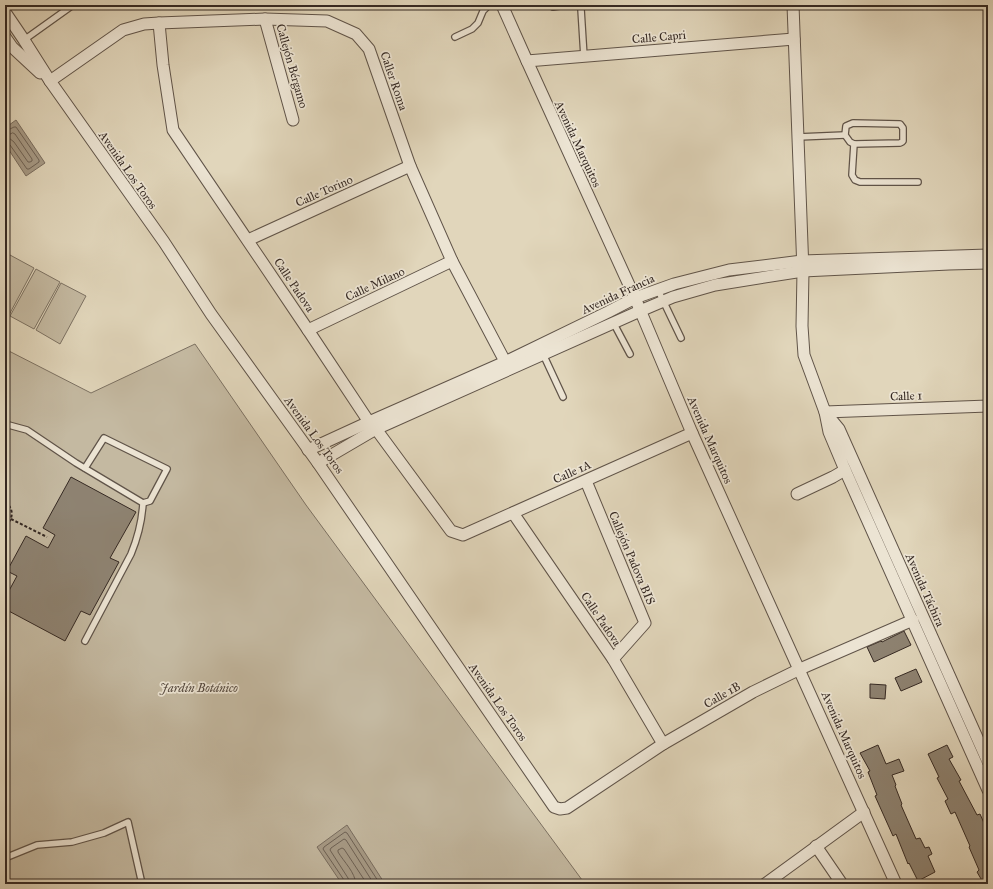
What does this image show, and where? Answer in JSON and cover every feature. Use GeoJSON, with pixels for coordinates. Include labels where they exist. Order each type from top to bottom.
{"type":"FeatureCollection","features":[{"type":"Feature","properties":{"kind":"street","name":"Avenida Marquitos"},"geometry":{"type":"LineString","coordinates":[[502,5],[526,61],[635,298],[692,433],[896,884]]}},
{"type":"Feature","properties":{"kind":"street"},"geometry":{"type":"LineString","coordinates":[[793,5],[804,355],[825,412],[834,430],[845,470],[988,790]]}},
{"type":"Feature","properties":{"kind":"street"},"geometry":{"type":"LineString","coordinates":[[5,12],[50,81]]}},
{"type":"Feature","properties":{"kind":"street","name":"Caller Roma"},"geometry":{"type":"LineString","coordinates":[[50,81],[123,30],[144,24],[265,19],[327,21],[356,34],[369,49],[410,166],[452,262],[507,366]]}},
{"type":"Feature","properties":{"kind":"street","name":"Callejón Bérgamo"},"geometry":{"type":"LineString","coordinates":[[265,19],[293,120]]}},
{"type":"Feature","properties":{"kind":"street","name":"Calle Padova"},"geometry":{"type":"LineString","coordinates":[[159,23],[163,65],[173,130],[373,425],[451,531],[463,535]]}},
{"type":"Feature","properties":{"kind":"street"},"geometry":{"type":"LineString","coordinates":[[5,37],[12,47],[50,81]]}},
{"type":"Feature","properties":{"kind":"street","name":"Calle Capri"},"geometry":{"type":"LineString","coordinates":[[526,61],[794,39]]}},
{"type":"Feature","properties":{"kind":"street","name":"Avenida Los Toros"},"geometry":{"type":"LineString","coordinates":[[50,81],[164,242],[211,314],[318,463],[554,806]]}},
{"type":"Feature","properties":{"kind":"street","name":"Calle Torino"},"geometry":{"type":"LineString","coordinates":[[248,240],[410,166]]}},
{"type":"Feature","properties":{"kind":"street","name":"Avenida Francia"},"geometry":{"type":"LineString","coordinates":[[308,450],[373,425],[507,366],[635,298],[674,284],[729,270],[988,255]]}},
{"type":"Feature","properties":{"kind":"street","name":"Calle Milano"},"geometry":{"type":"LineString","coordinates":[[308,330],[452,262]]}},
{"type":"Feature","properties":{"kind":"street","name":"Avenida Francia"},"geometry":{"type":"LineString","coordinates":[[507,366],[543,354],[640,310],[673,297],[716,285],[802,266],[988,263]]}},
{"type":"Feature","properties":{"kind":"street","name":"Calle 1"},"geometry":{"type":"LineString","coordinates":[[825,412],[988,406]]}},
{"type":"Feature","properties":{"kind":"street","name":"Avenida Francia"},"geometry":{"type":"LineString","coordinates":[[318,463],[373,425]]}},
{"type":"Feature","properties":{"kind":"street","name":"Avenida Táchira"},"geometry":{"type":"LineString","coordinates":[[834,430],[988,762]]}},
{"type":"Feature","properties":{"kind":"street","name":"Calle 1A"},"geometry":{"type":"LineString","coordinates":[[463,535],[692,433]]}},
{"type":"Feature","properties":{"kind":"street"},"geometry":{"type":"LineString","coordinates":[[797,494],[845,470]]}},
{"type":"Feature","properties":{"kind":"street","name":"Callejón Padova BIS"},"geometry":{"type":"LineString","coordinates":[[586,481],[645,623],[613,659]]}},
{"type":"Feature","properties":{"kind":"street","name":"Calle Padova"},"geometry":{"type":"LineString","coordinates":[[513,513],[613,659],[663,744]]}},
{"type":"Feature","properties":{"kind":"street","name":"Calle 1B"},"geometry":{"type":"LineString","coordinates":[[554,806],[560,809],[567,808],[663,744],[753,692],[800,669],[913,620]]}},
{"type":"Feature","properties":{"kind":"street"},"geometry":{"type":"LineString","coordinates":[[765,884],[864,812]]}},
{"type":"Feature","properties":{"kind":"street"},"geometry":{"type":"LineString","coordinates":[[816,846],[842,884]]}},
{"type":"Feature","properties":{"kind":"lane"},"geometry":{"type":"LineString","coordinates":[[24,40],[73,5]]}},
{"type":"Feature","properties":{"kind":"lane"},"geometry":{"type":"LineString","coordinates":[[455,37],[472,30],[478,23],[483,11],[489,5]]}},
{"type":"Feature","properties":{"kind":"lane"},"geometry":{"type":"LineString","coordinates":[[554,7],[566,5]]}},
{"type":"Feature","properties":{"kind":"lane"},"geometry":{"type":"LineString","coordinates":[[579,5],[581,9],[584,57]]}},
{"type":"Feature","properties":{"kind":"lane"},"geometry":{"type":"LineString","coordinates":[[852,123],[900,124],[902,125],[903,141],[900,143],[854,144],[850,142],[845,135],[846,126],[852,123]]}},
{"type":"Feature","properties":{"kind":"lane"},"geometry":{"type":"LineString","coordinates":[[797,137],[845,135]]}},
{"type":"Feature","properties":{"kind":"lane"},"geometry":{"type":"LineString","coordinates":[[854,144],[852,175],[855,180],[860,182],[918,182]]}},
{"type":"Feature","properties":{"kind":"lane"},"geometry":{"type":"LineString","coordinates":[[658,290],[680,338]]}},
{"type":"Feature","properties":{"kind":"lane"},"geometry":{"type":"LineString","coordinates":[[613,322],[630,354]]}},
{"type":"Feature","properties":{"kind":"lane"},"geometry":{"type":"LineString","coordinates":[[543,354],[563,397]]}},
{"type":"Feature","properties":{"kind":"lane"},"geometry":{"type":"LineString","coordinates":[[5,424],[27,430],[85,468],[143,503],[150,501],[167,469],[104,438],[85,468]]}},
{"type":"Feature","properties":{"kind":"lane"},"geometry":{"type":"LineString","coordinates":[[85,641],[131,554],[141,528],[143,503]]}},
{"type":"Feature","properties":{"kind":"lane"},"geometry":{"type":"LineString","coordinates":[[5,858],[36,845],[72,842],[104,833],[128,822],[142,884]]}},
{"type":"Feature","properties":{"kind":"path"},"geometry":{"type":"LineString","coordinates":[[5,502],[10,508],[12,514],[11,519],[5,526]]}},
{"type":"Feature","properties":{"kind":"path"},"geometry":{"type":"LineString","coordinates":[[11,519],[47,537]]}},
{"type":"Feature","properties":{"kind":"green space"},"geometry":{"type":"Polygon","coordinates":[[[10,255],[34,268],[9,315],[5,313],[5,263],[10,255]]]}},
{"type":"Feature","properties":{"kind":"green space"},"geometry":{"type":"Polygon","coordinates":[[[36,269],[60,282],[34,329],[10,316],[36,269]]]}},
{"type":"Feature","properties":{"kind":"green space"},"geometry":{"type":"Polygon","coordinates":[[[61,283],[86,296],[60,344],[36,330],[61,283]]]}},
{"type":"Feature","properties":{"kind":"green space","name":"Jardín Botánico"},"geometry":{"type":"Polygon","coordinates":[[[195,344],[306,505],[585,884],[5,884],[5,349],[91,393],[195,344]]]}},
{"type":"Feature","properties":{"kind":"water"},"geometry":{"type":"Polygon","coordinates":[[[16,120],[45,163],[26,176],[5,144],[5,128],[16,120]]]}},
{"type":"Feature","properties":{"kind":"water"},"geometry":{"type":"Polygon","coordinates":[[[347,825],[385,884],[342,884],[317,847],[347,825]]]}},
{"type":"Feature","properties":{"kind":"building"},"geometry":{"type":"Polygon","coordinates":[[[71,477],[136,512],[110,558],[119,562],[90,615],[81,611],[65,641],[5,609],[5,598],[17,576],[7,571],[26,536],[48,548],[55,535],[43,528],[71,477]]]}},
{"type":"Feature","properties":{"kind":"building"},"geometry":{"type":"Polygon","coordinates":[[[904,631],[911,645],[874,662],[867,647],[881,641],[882,642],[904,631]]]}},
{"type":"Feature","properties":{"kind":"building"},"geometry":{"type":"Polygon","coordinates":[[[916,669],[922,682],[901,691],[895,678],[916,669]]]}},
{"type":"Feature","properties":{"kind":"building"},"geometry":{"type":"Polygon","coordinates":[[[870,684],[886,685],[885,699],[870,698],[870,684]]]}},
{"type":"Feature","properties":{"kind":"building"},"geometry":{"type":"Polygon","coordinates":[[[878,745],[886,764],[899,759],[904,771],[892,775],[902,804],[901,805],[916,839],[920,838],[925,848],[929,847],[932,854],[928,856],[935,872],[918,881],[909,863],[908,864],[896,834],[893,836],[875,796],[877,795],[868,772],[870,771],[860,753],[878,745]]]}},
{"type":"Feature","properties":{"kind":"building"},"geometry":{"type":"Polygon","coordinates":[[[947,745],[953,757],[949,759],[961,780],[959,781],[977,815],[980,814],[988,832],[988,884],[984,884],[977,872],[979,870],[969,847],[970,846],[955,812],[951,814],[945,801],[948,799],[937,778],[939,777],[928,754],[947,745]]]}}]}
